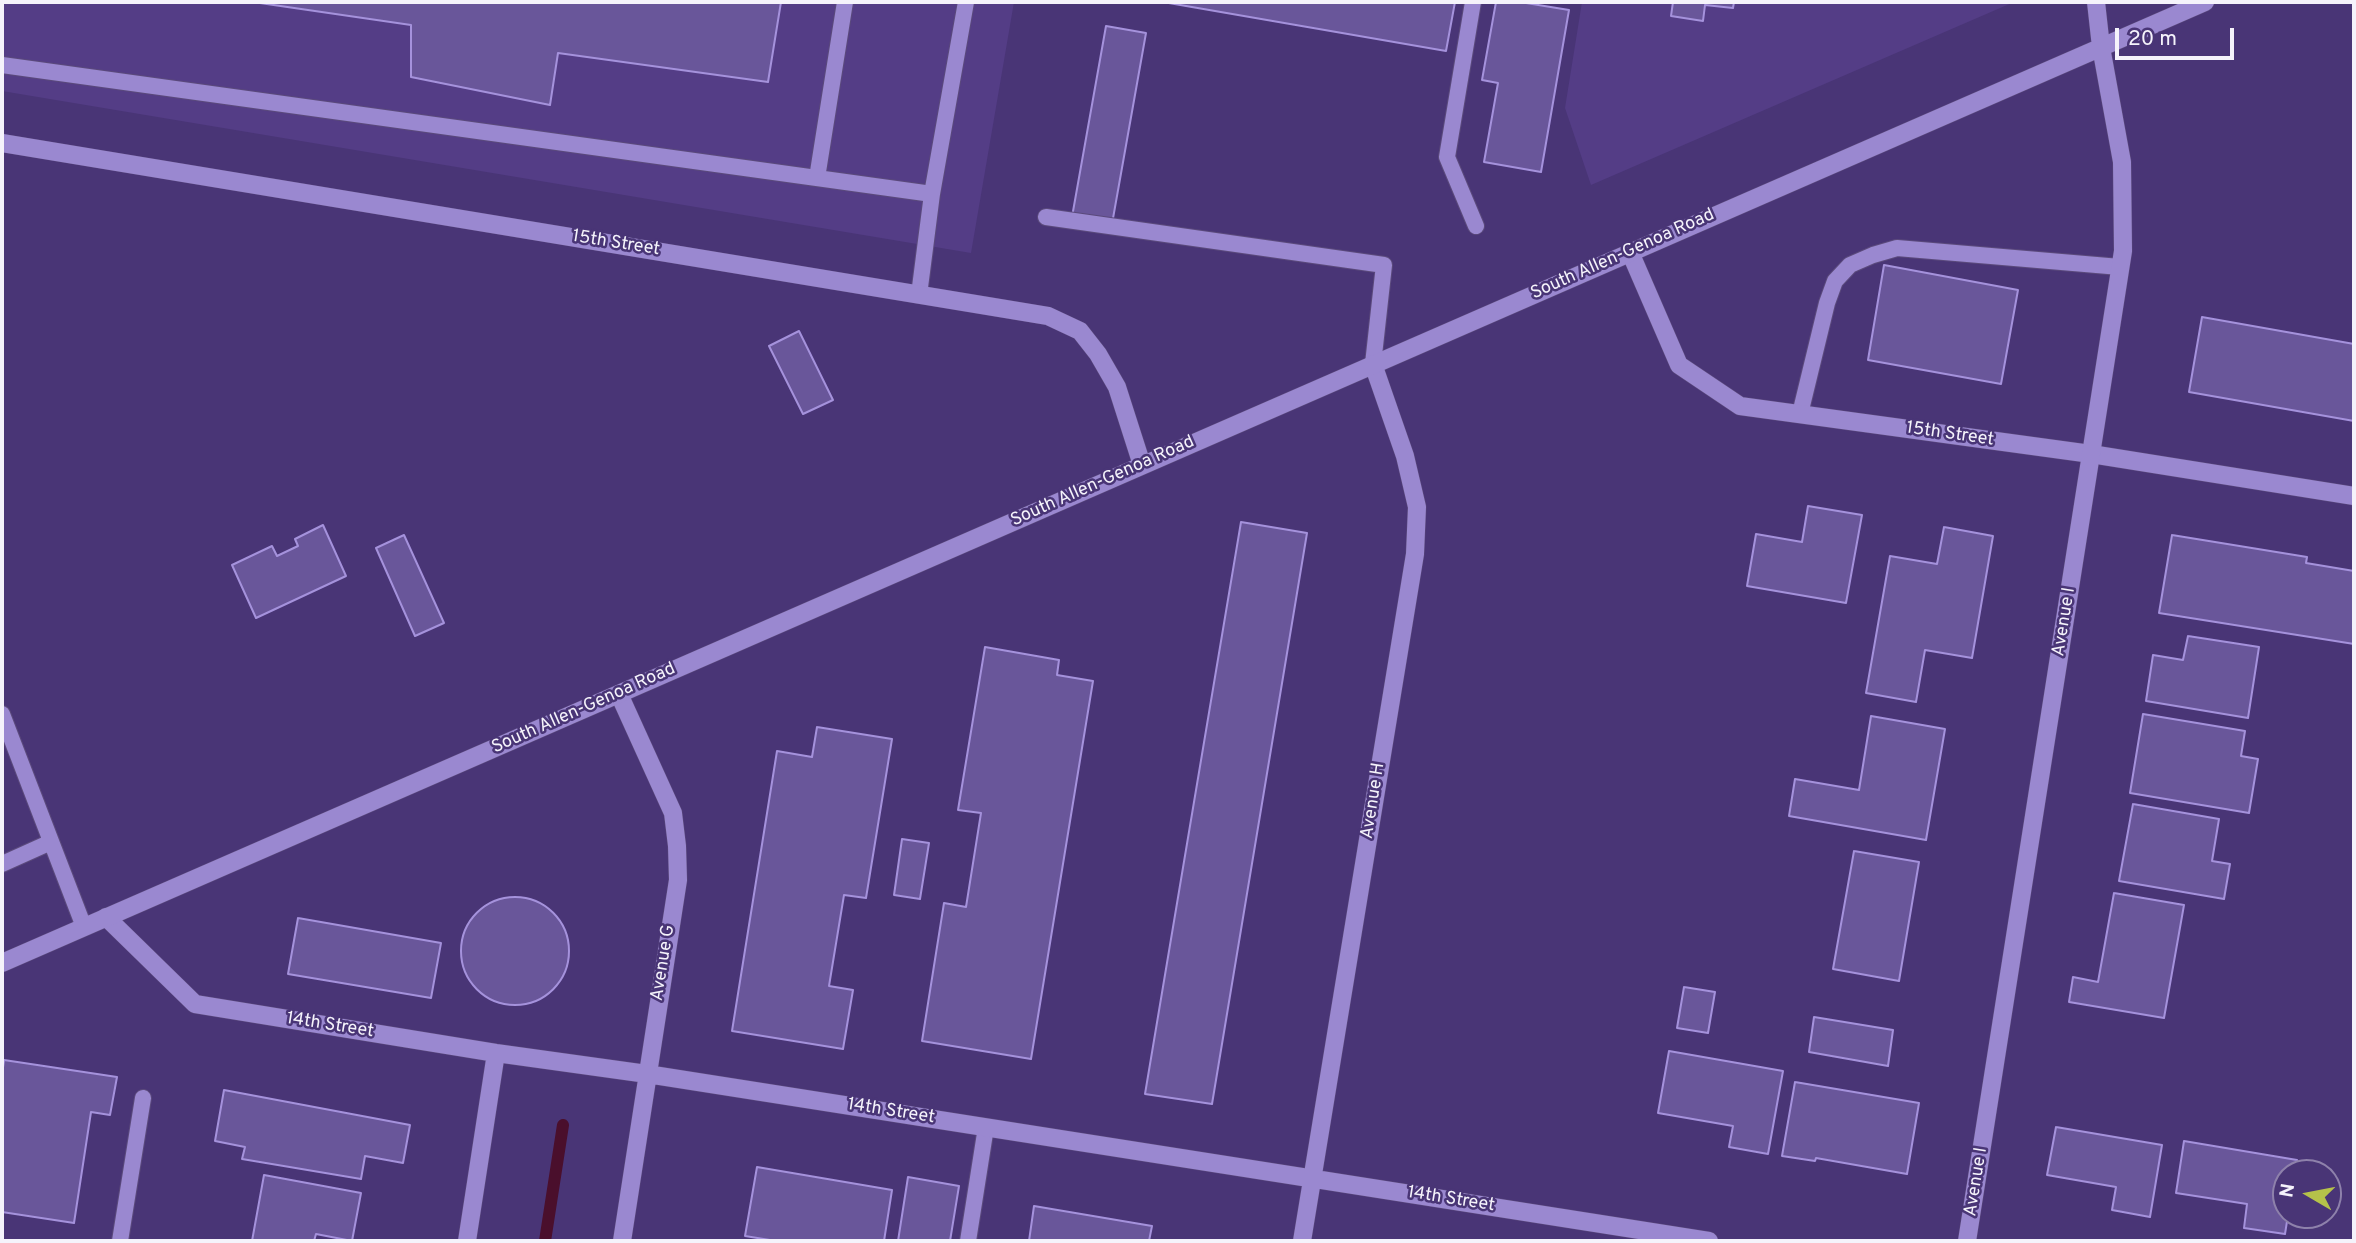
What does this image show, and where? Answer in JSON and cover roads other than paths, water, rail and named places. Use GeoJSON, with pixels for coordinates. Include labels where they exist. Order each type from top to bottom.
{"type":"FeatureCollection","features":[{"type":"Feature","properties":{"kind":"street","name":"Avenue I"},"geometry":{"type":"LineString","coordinates":[[1967,1241],[2123,251],[2122,162],[2101,47],[2096,2]]}},
{"type":"Feature","properties":{"kind":"street","name":"South Allen-Genoa Road"},"geometry":{"type":"LineString","coordinates":[[2,963],[2205,2]]}},
{"type":"Feature","properties":{"kind":"street","name":"15th Street"},"geometry":{"type":"LineString","coordinates":[[2,143],[1048,316],[1080,331],[1098,354],[1117,387],[1142,465]]}},
{"type":"Feature","properties":{"kind":"street","name":"15th Street"},"geometry":{"type":"LineString","coordinates":[[1630,252],[1679,365],[1740,406],[2091,454],[2354,496]]}},
{"type":"Feature","properties":{"kind":"street","name":"Avenue H"},"geometry":{"type":"LineString","coordinates":[[1302,1241],[1415,554],[1417,507],[1405,456],[1374,364]]}},
{"type":"Feature","properties":{"kind":"street","name":"Avenue G"},"geometry":{"type":"LineString","coordinates":[[619,694],[673,813],[678,880],[622,1241]]}},
{"type":"Feature","properties":{"kind":"street","name":"14th Street"},"geometry":{"type":"LineString","coordinates":[[106,918],[195,1004],[1311,1178],[1631,1235],[1709,1241]]}},
{"type":"Feature","properties":{"kind":"street"},"geometry":{"type":"LineString","coordinates":[[467,1241],[496,1053]]}},
{"type":"Feature","properties":{"kind":"lane"},"geometry":{"type":"LineString","coordinates":[[817,178],[845,2]]}},
{"type":"Feature","properties":{"kind":"lane"},"geometry":{"type":"LineString","coordinates":[[919,295],[932,194],[966,2]]}},
{"type":"Feature","properties":{"kind":"lane"},"geometry":{"type":"LineString","coordinates":[[1473,2],[1447,157],[1476,226]]}},
{"type":"Feature","properties":{"kind":"lane"},"geometry":{"type":"LineString","coordinates":[[2,65],[932,194]]}},
{"type":"Feature","properties":{"kind":"lane"},"geometry":{"type":"LineString","coordinates":[[1046,217],[1384,265],[1374,364]]}},
{"type":"Feature","properties":{"kind":"lane"},"geometry":{"type":"LineString","coordinates":[[1800,414],[1827,303],[1835,281],[1850,265],[1873,254],[1897,248],[2120,267]]}},
{"type":"Feature","properties":{"kind":"lane"},"geometry":{"type":"LineString","coordinates":[[2,714],[84,927]]}},
{"type":"Feature","properties":{"kind":"lane"},"geometry":{"type":"LineString","coordinates":[[2,864],[51,842]]}},
{"type":"Feature","properties":{"kind":"lane"},"geometry":{"type":"LineString","coordinates":[[120,1241],[143,1098]]}},
{"type":"Feature","properties":{"kind":"lane"},"geometry":{"type":"LineString","coordinates":[[968,1241],[986,1127]]}},
{"type":"Feature","properties":{"kind":"waterway"},"geometry":{"type":"LineString","coordinates":[[545,1241],[563,1125]]}}]}
